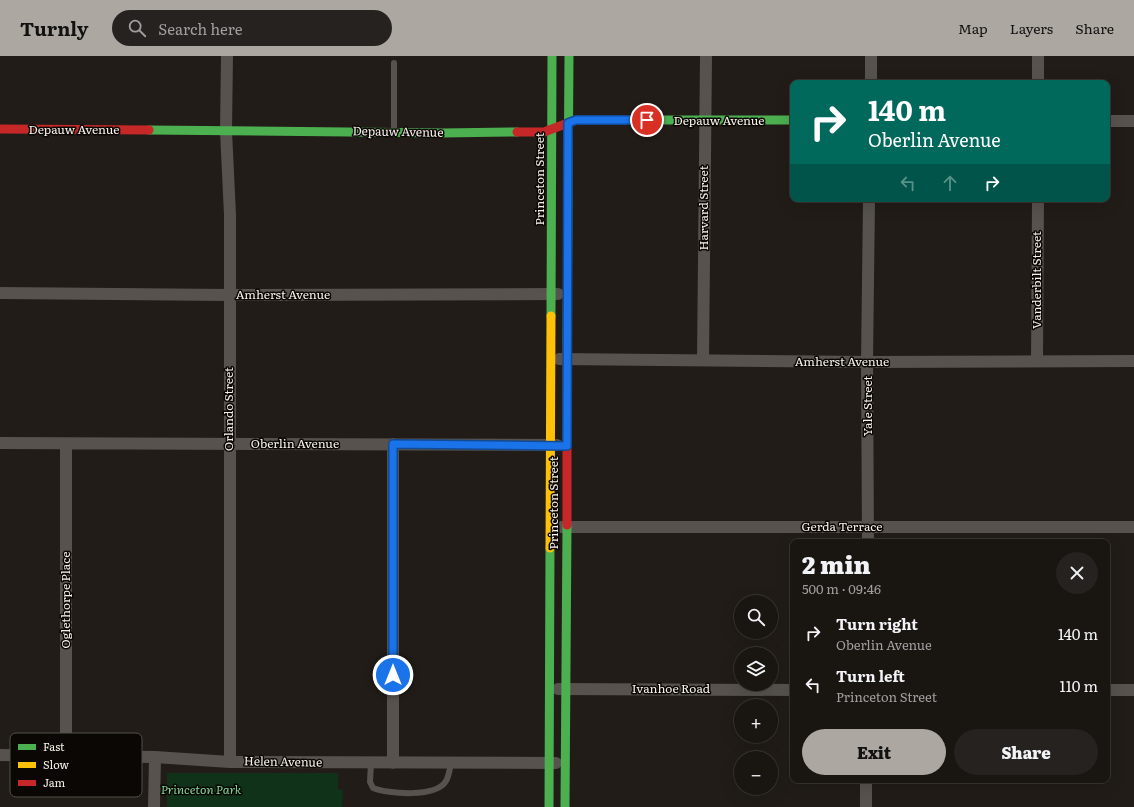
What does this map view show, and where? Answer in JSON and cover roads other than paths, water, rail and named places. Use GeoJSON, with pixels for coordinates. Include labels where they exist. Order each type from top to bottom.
{"type":"FeatureCollection","features":[{"type":"Feature","properties":{"kind":"main road","name":"Princeton Street"},"geometry":{"type":"LineString","coordinates":[[549,807],[552,56]]}},
{"type":"Feature","properties":{"kind":"main road","name":"Princeton Street"},"geometry":{"type":"LineString","coordinates":[[565,807],[569,56]]}},
{"type":"Feature","properties":{"kind":"main road","name":"Depauw Avenue"},"geometry":{"type":"LineString","coordinates":[[0,129],[544,132],[576,120],[790,120]]}},
{"type":"Feature","properties":{"kind":"street","name":"Orlando Street"},"geometry":{"type":"LineString","coordinates":[[227,56],[226,131],[230,215],[230,762]]}},
{"type":"Feature","properties":{"kind":"street","name":"Harvard Street"},"geometry":{"type":"LineString","coordinates":[[703,360],[706,56]]}},
{"type":"Feature","properties":{"kind":"street"},"geometry":{"type":"LineString","coordinates":[[871,56],[871,80]]}},
{"type":"Feature","properties":{"kind":"street"},"geometry":{"type":"LineString","coordinates":[[1038,56],[1038,80]]}},
{"type":"Feature","properties":{"kind":"street"},"geometry":{"type":"LineString","coordinates":[[1110,121],[1134,121]]}},
{"type":"Feature","properties":{"kind":"street","name":"Yale Street"},"geometry":{"type":"LineString","coordinates":[[868,539],[870,202]]}},
{"type":"Feature","properties":{"kind":"street","name":"Vanderbilt Street"},"geometry":{"type":"LineString","coordinates":[[1037,360],[1038,202]]}},
{"type":"Feature","properties":{"kind":"street","name":"Amherst Avenue"},"geometry":{"type":"LineString","coordinates":[[0,293],[229,295],[567,294]]}},
{"type":"Feature","properties":{"kind":"street","name":"Amherst Avenue"},"geometry":{"type":"LineString","coordinates":[[551,359],[868,362],[1037,360],[1134,361]]}},
{"type":"Feature","properties":{"kind":"street","name":"Oberlin Avenue"},"geometry":{"type":"LineString","coordinates":[[0,443],[229,443],[567,446]]}},
{"type":"Feature","properties":{"kind":"street","name":"Oglethorpe Place"},"geometry":{"type":"LineString","coordinates":[[66,444],[66,733]]}},
{"type":"Feature","properties":{"kind":"street"},"geometry":{"type":"LineString","coordinates":[[393,444],[393,763]]}},
{"type":"Feature","properties":{"kind":"street","name":"Gerda Terrace"},"geometry":{"type":"LineString","coordinates":[[550,526],[1134,527]]}},
{"type":"Feature","properties":{"kind":"street","name":"Ivanhoe Road"},"geometry":{"type":"LineString","coordinates":[[550,689],[790,690]]}},
{"type":"Feature","properties":{"kind":"street"},"geometry":{"type":"LineString","coordinates":[[1110,690],[1134,690]]}},
{"type":"Feature","properties":{"kind":"street","name":"Helen Avenue"},"geometry":{"type":"LineString","coordinates":[[142,757],[230,762],[565,763]]}},
{"type":"Feature","properties":{"kind":"street"},"geometry":{"type":"LineString","coordinates":[[154,807],[155,757]]}},
{"type":"Feature","properties":{"kind":"street"},"geometry":{"type":"LineString","coordinates":[[866,783],[866,807]]}},
{"type":"Feature","properties":{"kind":"lane"},"geometry":{"type":"LineString","coordinates":[[394,63],[394,132]]}},
{"type":"Feature","properties":{"kind":"lane"},"geometry":{"type":"LineString","coordinates":[[371,763],[370,782],[373,788],[382,791],[429,792],[439,788],[446,781],[451,763]]}},
{"type":"Feature","properties":{"kind":"park label","name":"Princeton Park"},"geometry":{"type":"Point","coordinates":[201,790]}}]}
